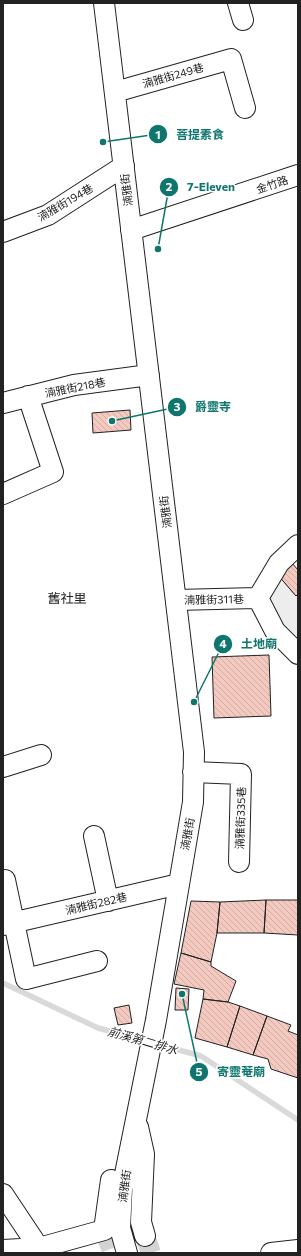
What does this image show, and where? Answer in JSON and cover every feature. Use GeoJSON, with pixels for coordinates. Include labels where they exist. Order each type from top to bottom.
{"type":"FeatureCollection","features":[{"type":"Feature","properties":{"kind":"street","name":"湳雅街"},"geometry":{"type":"LineString","coordinates":[[104,3],[194,752],[193,802],[148,1064],[122,1189],[120,1228],[127,1253]]}},
{"type":"Feature","properties":{"kind":"street","name":"湳雅街249巷"},"geometry":{"type":"LineString","coordinates":[[115,92],[231,59],[245,108]]}},
{"type":"Feature","properties":{"kind":"street","name":"湳雅街194巷"},"geometry":{"type":"LineString","coordinates":[[3,232],[48,215],[124,166]]}},
{"type":"Feature","properties":{"kind":"street","name":"金竹路"},"geometry":{"type":"LineString","coordinates":[[131,230],[298,175]]}},
{"type":"Feature","properties":{"kind":"street","name":"湳雅街218巷"},"geometry":{"type":"LineString","coordinates":[[3,403],[74,385],[149,375]]}},
{"type":"Feature","properties":{"kind":"street"},"geometry":{"type":"LineString","coordinates":[[3,494],[53,472],[28,396]]}},
{"type":"Feature","properties":{"kind":"street","name":"湳雅街311巷"},"geometry":{"type":"LineString","coordinates":[[176,600],[258,598],[279,563],[298,545]]}},
{"type":"Feature","properties":{"kind":"street"},"geometry":{"type":"LineString","coordinates":[[258,598],[275,631],[298,654]]}},
{"type":"Feature","properties":{"kind":"street"},"geometry":{"type":"LineString","coordinates":[[3,767],[41,755]]}},
{"type":"Feature","properties":{"kind":"street","name":"湳雅街335巷"},"geometry":{"type":"LineString","coordinates":[[193,772],[241,774],[239,862]]}},
{"type":"Feature","properties":{"kind":"street"},"geometry":{"type":"LineString","coordinates":[[94,836],[108,901]]}},
{"type":"Feature","properties":{"kind":"street"},"geometry":{"type":"LineString","coordinates":[[5,880],[8,924],[26,979],[97,961]]}},
{"type":"Feature","properties":{"kind":"street","name":"湳雅街282巷"},"geometry":{"type":"LineString","coordinates":[[8,924],[179,884]]}},
{"type":"Feature","properties":{"kind":"street","name":"湳雅街"},"geometry":{"type":"LineString","coordinates":[[39,1248],[104,1230],[112,1168],[136,1120]]}},
{"type":"Feature","properties":{"kind":"street","name":"湳雅街"},"geometry":{"type":"LineString","coordinates":[[136,1120],[144,1154],[141,1222],[145,1236]]}},
{"type":"Feature","properties":{"kind":"street"},"geometry":{"type":"LineString","coordinates":[[3,1194],[39,1248]]}},
{"type":"Feature","properties":{"kind":"street"},"geometry":{"type":"LineString","coordinates":[[3,1250],[39,1248]]}},
{"type":"Feature","properties":{"kind":"street"},"geometry":{"type":"LineString","coordinates":[[271,1253],[298,1250]]}},
{"type":"Feature","properties":{"kind":"shaded area"},"geometry":{"type":"Polygon","coordinates":[[[278,575],[296,596],[298,594],[298,645],[283,632],[265,597],[278,575]]]}},
{"type":"Feature","properties":{"kind":"building"},"geometry":{"type":"Polygon","coordinates":[[[130,410],[131,430],[93,433],[92,413],[130,410]]]}},
{"type":"Feature","properties":{"kind":"building"},"geometry":{"type":"Polygon","coordinates":[[[292,563],[298,570],[298,594],[296,596],[278,575],[292,563]]]}},
{"type":"Feature","properties":{"kind":"building"},"geometry":{"type":"Polygon","coordinates":[[[269,655],[271,716],[214,718],[212,657],[269,655]]]}},
{"type":"Feature","properties":{"kind":"building"},"geometry":{"type":"Polygon","coordinates":[[[266,900],[264,933],[217,933],[220,902],[266,900]]]}},
{"type":"Feature","properties":{"kind":"building"},"geometry":{"type":"Polygon","coordinates":[[[266,900],[298,900],[298,935],[264,933],[266,900]]]}},
{"type":"Feature","properties":{"kind":"building"},"geometry":{"type":"Polygon","coordinates":[[[191,901],[220,902],[217,933],[211,962],[181,953],[191,901]]]}},
{"type":"Feature","properties":{"kind":"building"},"geometry":{"type":"Polygon","coordinates":[[[181,953],[211,962],[211,966],[236,981],[228,1002],[203,999],[204,990],[174,984],[181,953]]]}},
{"type":"Feature","properties":{"kind":"building"},"geometry":{"type":"Polygon","coordinates":[[[176,988],[189,989],[188,1010],[175,1010],[176,988]]]}},
{"type":"Feature","properties":{"kind":"building"},"geometry":{"type":"Polygon","coordinates":[[[203,999],[228,1002],[240,1006],[227,1047],[195,1038],[203,999]]]}},
{"type":"Feature","properties":{"kind":"building"},"geometry":{"type":"Polygon","coordinates":[[[129,1005],[132,1023],[118,1025],[114,1008],[129,1005]]]}},
{"type":"Feature","properties":{"kind":"building"},"geometry":{"type":"Polygon","coordinates":[[[240,1006],[267,1016],[253,1055],[227,1047],[240,1006]]]}},
{"type":"Feature","properties":{"kind":"building"},"geometry":{"type":"Polygon","coordinates":[[[267,1016],[291,1025],[288,1031],[298,1035],[298,1078],[271,1069],[268,1059],[253,1055],[267,1016]]]}},
{"type":"Feature","properties":{"kind":"waterway","name":"前溪第二排水"},"geometry":{"type":"LineString","coordinates":[[3,983],[98,1028],[201,1056],[298,1120]]}},
{"type":"Feature","properties":{"kind":"tunnel"},"geometry":{"type":"LineString","coordinates":[[104,1230],[113,1253]]}},
{"type":"Feature","properties":{"kind":"tunnel"},"geometry":{"type":"LineString","coordinates":[[145,1236],[151,1253]]}},
{"type":"Feature","properties":{"kind":"place","name":"菩提素食"},"geometry":{"type":"Point","coordinates":[103,142]}},
{"type":"Feature","properties":{"kind":"place","name":"7-Eleven"},"geometry":{"type":"Point","coordinates":[158,249]}},
{"type":"Feature","properties":{"kind":"place","name":"爵靈寺"},"geometry":{"type":"Point","coordinates":[112,421]}},
{"type":"Feature","properties":{"kind":"place","name":"土地廟"},"geometry":{"type":"Point","coordinates":[194,702]}},
{"type":"Feature","properties":{"kind":"place","name":"寄靈菴廟"},"geometry":{"type":"Point","coordinates":[182,994]}},
{"type":"Feature","properties":{"kind":"district","name":"舊社里"},"geometry":{"type":"Point","coordinates":[67,598]}}]}
